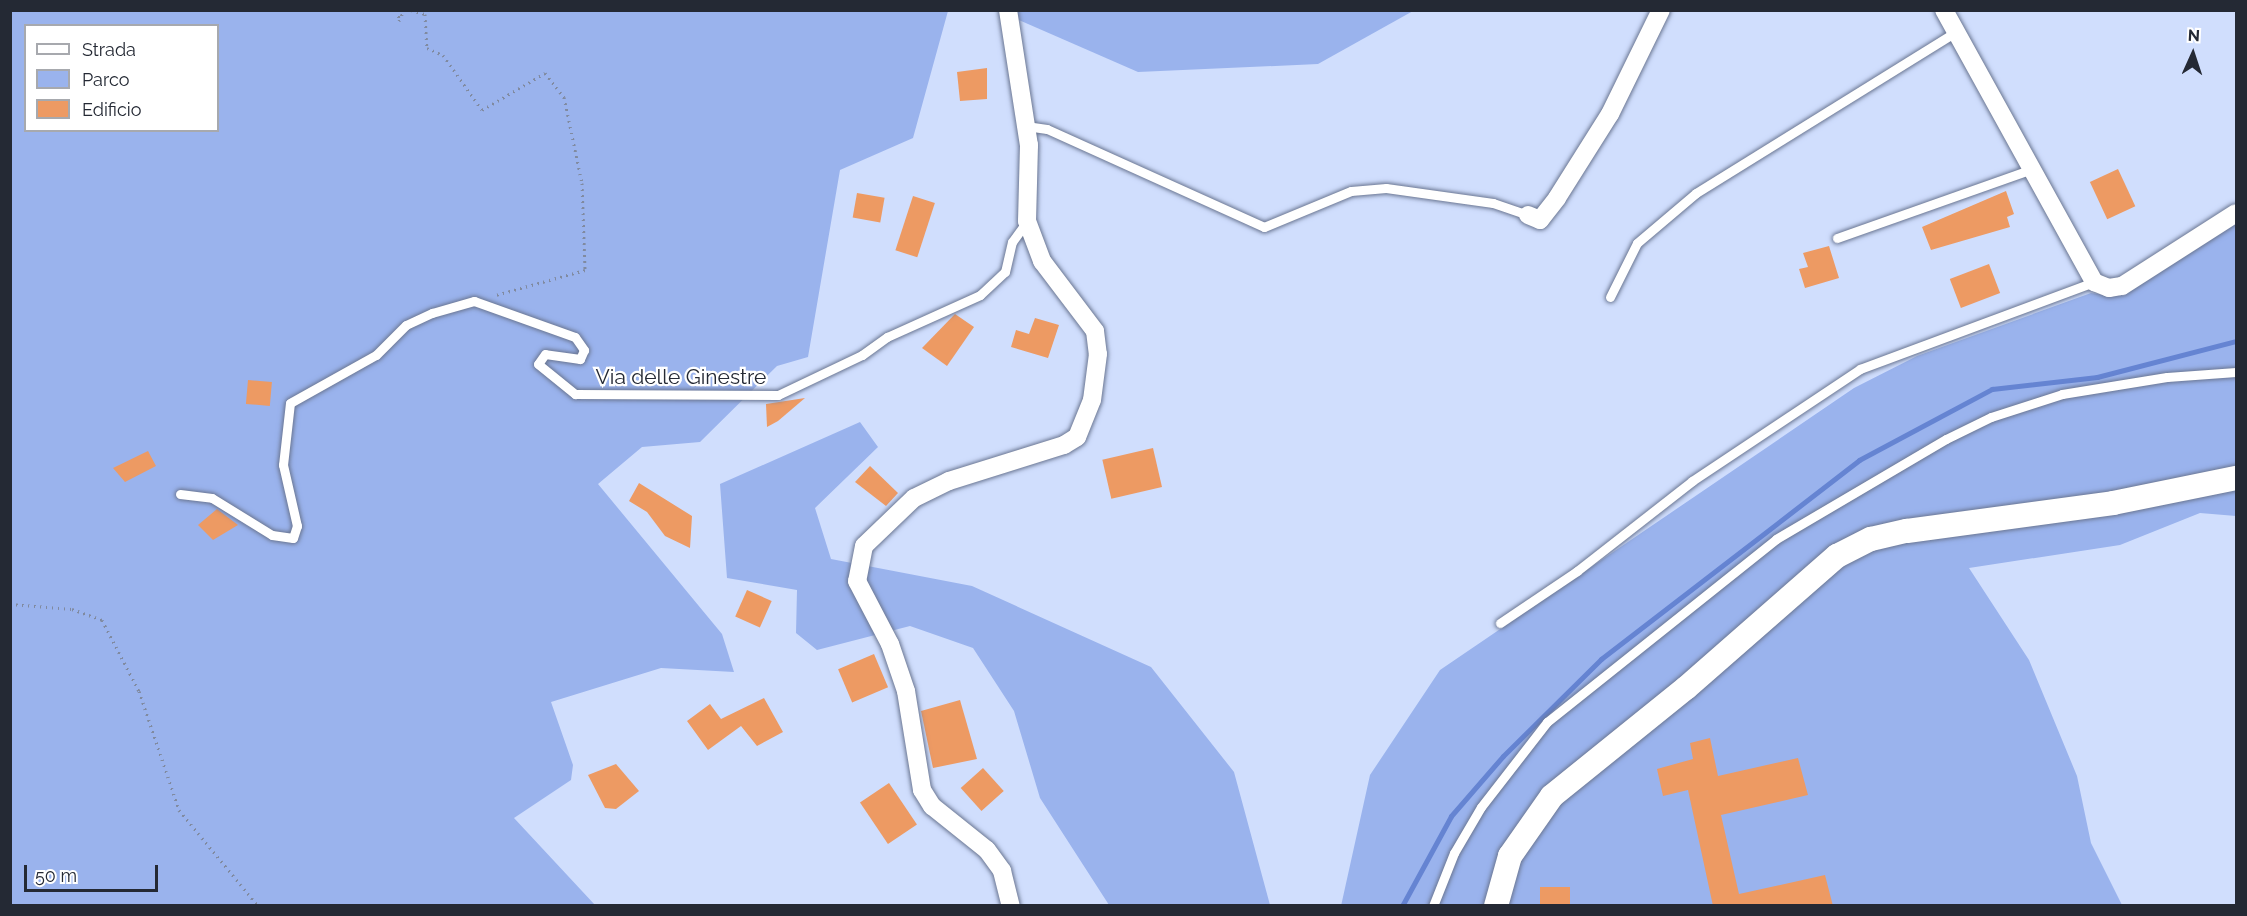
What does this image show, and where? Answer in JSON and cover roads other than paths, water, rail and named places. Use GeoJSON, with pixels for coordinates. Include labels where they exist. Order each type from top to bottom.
{"type":"FeatureCollection","features":[{"type":"Feature","properties":{"kind":"street"},"geometry":{"type":"LineString","coordinates":[[1008,10],[1026,126],[1027,221],[1042,261],[1095,331],[1097,376],[1086,419],[1077,436],[1064,445],[949,481],[914,498],[864,546],[857,581],[890,644],[906,691],[922,790],[932,807],[968,831],[992,857],[1002,871],[1011,906]]}},
{"type":"Feature","properties":{"kind":"street"},"geometry":{"type":"LineString","coordinates":[[1528,215],[1540,220],[1557,198],[1610,114],[1661,10]]}},
{"type":"Feature","properties":{"kind":"street"},"geometry":{"type":"LineString","coordinates":[[1944,10],[1954,33],[2094,282],[2109,288],[2122,286],[2236,213]]}},
{"type":"Feature","properties":{"kind":"street"},"geometry":{"type":"LineString","coordinates":[[1496,906],[1510,856],[1552,796],[1686,688],[1837,556],[1871,539],[1907,531],[2113,503],[2236,478]]}},
{"type":"Feature","properties":{"kind":"lane"},"geometry":{"type":"LineString","coordinates":[[1611,297],[1637,243],[1696,193],[1954,33]]}},
{"type":"Feature","properties":{"kind":"lane"},"geometry":{"type":"LineString","coordinates":[[1026,126],[1047,129],[1264,227],[1351,191],[1386,188],[1492,203],[1528,215]]}},
{"type":"Feature","properties":{"kind":"lane"},"geometry":{"type":"LineString","coordinates":[[1837,238],[2032,169]]}},
{"type":"Feature","properties":{"kind":"lane","name":"Via delle Ginestre"},"geometry":{"type":"LineString","coordinates":[[180,495],[212,498],[272,535],[292,538],[297,526],[283,465],[291,403],[376,355],[406,325],[474,301],[575,337],[584,350],[580,359],[545,354],[538,364],[575,394],[778,395],[862,355],[887,337],[980,295],[1005,272],[1012,242],[1027,221]]}},
{"type":"Feature","properties":{"kind":"lane"},"geometry":{"type":"LineString","coordinates":[[1500,623],[1596,558],[1692,481],[1860,369],[2094,282]]}},
{"type":"Feature","properties":{"kind":"lane"},"geometry":{"type":"LineString","coordinates":[[1433,906],[1454,853],[1481,807],[1547,722],[1776,539],[1946,439],[1991,417],[2062,394],[2167,377],[2236,372]]}},
{"type":"Feature","properties":{"kind":"waterway"},"geometry":{"type":"LineString","coordinates":[[1402,906],[1451,816],[1503,756],[1601,659],[1859,460],[1992,389],[2097,377],[2236,341]]}}]}
